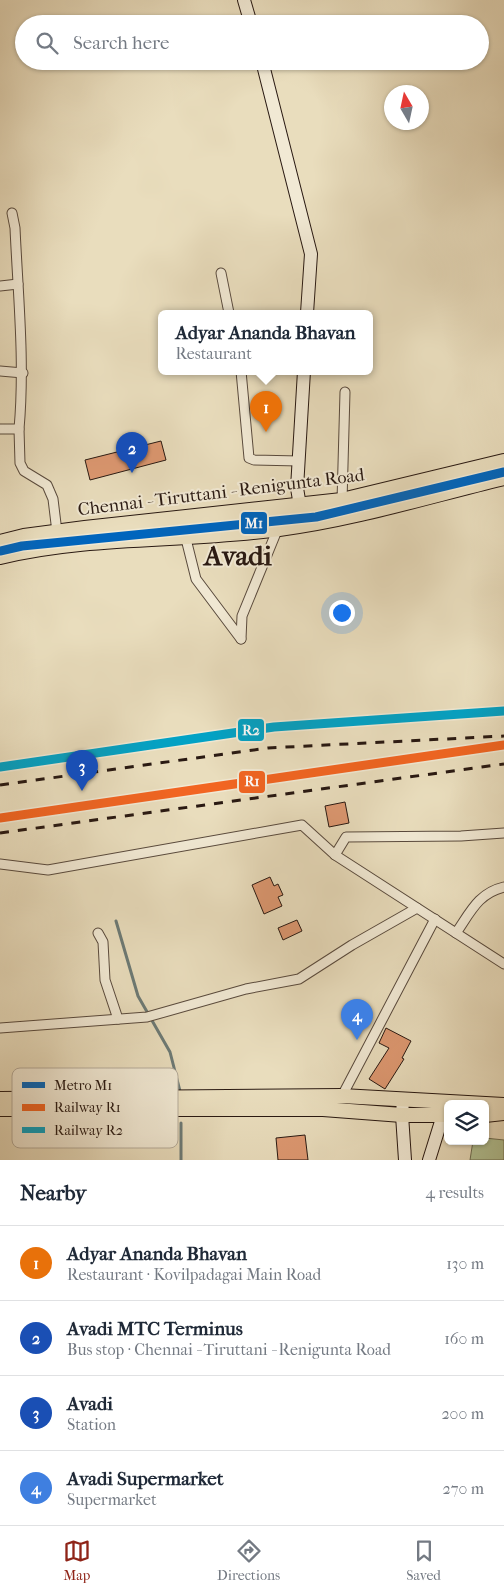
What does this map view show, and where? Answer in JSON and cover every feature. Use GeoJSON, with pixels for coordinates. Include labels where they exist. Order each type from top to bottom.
{"type":"FeatureCollection","features":[{"type":"Feature","properties":{"kind":"highway","name":"Chennai - Tiruttani - Renigunta Road"},"geometry":{"type":"LineString","coordinates":[[0,556],[69,544],[278,528],[303,524],[342,509],[504,462]]}},
{"type":"Feature","properties":{"kind":"highway","name":"Chennai - Tiruttani - Renigunta Road"},"geometry":{"type":"LineString","coordinates":[[0,543],[24,536],[57,532],[299,507],[342,509],[504,477]]}},
{"type":"Feature","properties":{"kind":"main road"},"geometry":{"type":"LineString","coordinates":[[244,0],[248,15]]}},
{"type":"Feature","properties":{"kind":"main road"},"geometry":{"type":"LineString","coordinates":[[264,70],[311,254],[307,310]]}},
{"type":"Feature","properties":{"kind":"main road"},"geometry":{"type":"LineString","coordinates":[[303,524],[297,488],[304,375]]}},
{"type":"Feature","properties":{"kind":"main road"},"geometry":{"type":"LineString","coordinates":[[178,1097],[342,1096],[504,1105]]}},
{"type":"Feature","properties":{"kind":"main road"},"geometry":{"type":"LineString","coordinates":[[403,1100],[405,1160]]}},
{"type":"Feature","properties":{"kind":"main road"},"geometry":{"type":"LineString","coordinates":[[178,1109],[323,1109],[402,1115],[444,1115]]}},
{"type":"Feature","properties":{"kind":"main road"},"geometry":{"type":"LineString","coordinates":[[489,1115],[504,1113]]}},
{"type":"Feature","properties":{"kind":"main road"},"geometry":{"type":"LineString","coordinates":[[429,1160],[444,1120]]}},
{"type":"Feature","properties":{"kind":"street"},"geometry":{"type":"LineString","coordinates":[[12,213],[23,373],[19,430],[20,463],[24,470],[48,485],[53,500],[57,532]]}},
{"type":"Feature","properties":{"kind":"street"},"geometry":{"type":"LineString","coordinates":[[221,273],[228,310]]}},
{"type":"Feature","properties":{"kind":"street"},"geometry":{"type":"LineString","coordinates":[[0,286],[18,284]]}},
{"type":"Feature","properties":{"kind":"street"},"geometry":{"type":"LineString","coordinates":[[0,371],[23,373]]}},
{"type":"Feature","properties":{"kind":"street"},"geometry":{"type":"LineString","coordinates":[[241,375],[249,458],[254,460],[299,461]]}},
{"type":"Feature","properties":{"kind":"street"},"geometry":{"type":"LineString","coordinates":[[342,509],[345,392]]}},
{"type":"Feature","properties":{"kind":"street"},"geometry":{"type":"LineString","coordinates":[[0,429],[19,430]]}},
{"type":"Feature","properties":{"kind":"street"},"geometry":{"type":"LineString","coordinates":[[185,535],[196,578],[241,639],[242,616],[278,528]]}},
{"type":"Feature","properties":{"kind":"street"},"geometry":{"type":"LineString","coordinates":[[0,864],[48,870],[302,825],[335,855],[504,964]]}},
{"type":"Feature","properties":{"kind":"street"},"geometry":{"type":"LineString","coordinates":[[335,855],[346,837],[461,836],[504,833]]}},
{"type":"Feature","properties":{"kind":"street"},"geometry":{"type":"LineString","coordinates":[[456,933],[478,900],[489,892],[504,887]]}},
{"type":"Feature","properties":{"kind":"street"},"geometry":{"type":"LineString","coordinates":[[0,1028],[148,1018],[246,989],[299,979],[352,945],[416,908]]}},
{"type":"Feature","properties":{"kind":"street"},"geometry":{"type":"LineString","coordinates":[[342,1096],[435,919]]}},
{"type":"Feature","properties":{"kind":"street"},"geometry":{"type":"LineString","coordinates":[[98,933],[103,942],[105,980],[118,1020]]}},
{"type":"Feature","properties":{"kind":"green space"},"geometry":{"type":"Polygon","coordinates":[[[489,1138],[504,1140],[504,1160],[470,1160],[472,1145],[489,1145],[489,1138]]]}},
{"type":"Feature","properties":{"kind":"building"},"geometry":{"type":"Polygon","coordinates":[[[161,441],[166,460],[90,480],[85,460],[161,441]]]}},
{"type":"Feature","properties":{"kind":"building"},"geometry":{"type":"Polygon","coordinates":[[[345,802],[349,823],[329,827],[325,806],[345,802]]]}},
{"type":"Feature","properties":{"kind":"building"},"geometry":{"type":"Polygon","coordinates":[[[270,877],[274,886],[278,884],[283,895],[278,897],[282,906],[264,914],[252,885],[270,877]]]}},
{"type":"Feature","properties":{"kind":"building"},"geometry":{"type":"Polygon","coordinates":[[[297,920],[302,931],[283,940],[278,928],[297,920]]]}},
{"type":"Feature","properties":{"kind":"building"},"geometry":{"type":"Polygon","coordinates":[[[386,1028],[411,1041],[402,1058],[404,1059],[385,1089],[369,1079],[389,1048],[379,1043],[386,1028]]]}},
{"type":"Feature","properties":{"kind":"building"},"geometry":{"type":"Polygon","coordinates":[[[305,1135],[308,1160],[278,1160],[276,1138],[305,1135]]]}},
{"type":"Feature","properties":{"kind":"waterway"},"geometry":{"type":"LineString","coordinates":[[116,921],[138,996],[170,1052],[174,1068]]}},
{"type":"Feature","properties":{"kind":"waterway"},"geometry":{"type":"LineString","coordinates":[[178,1083],[180,1091]]}},
{"type":"Feature","properties":{"kind":"waterway"},"geometry":{"type":"LineString","coordinates":[[181,1123],[181,1160]]}},
{"type":"Feature","properties":{"kind":"railway"},"geometry":{"type":"LineString","coordinates":[[0,551],[22,546],[316,517],[504,472]]}},
{"type":"Feature","properties":{"kind":"railway"},"geometry":{"type":"LineString","coordinates":[[0,767],[274,727],[504,711]]}},
{"type":"Feature","properties":{"kind":"railway"},"geometry":{"type":"LineString","coordinates":[[0,785],[268,748],[504,736]]}},
{"type":"Feature","properties":{"kind":"railway"},"geometry":{"type":"LineString","coordinates":[[0,833],[504,764]]}},
{"type":"Feature","properties":{"kind":"metro line","name":"M1"},"geometry":{"type":"LineString","coordinates":[[0,551],[22,546],[316,517],[504,472]]}},
{"type":"Feature","properties":{"kind":"rail line","name":"R2"},"geometry":{"type":"LineString","coordinates":[[0,767],[274,727],[504,711]]}},
{"type":"Feature","properties":{"kind":"rail line","name":"R1"},"geometry":{"type":"LineString","coordinates":[[0,818],[504,745]]}},
{"type":"Feature","properties":{"kind":"place","name":"Adyar Ananda Bhavan"},"geometry":{"type":"Point","coordinates":[266,432]}},
{"type":"Feature","properties":{"kind":"place","name":"Avadi MTC Terminus"},"geometry":{"type":"Point","coordinates":[132,473]}},
{"type":"Feature","properties":{"kind":"place","name":"Avadi"},"geometry":{"type":"Point","coordinates":[82,791]}},
{"type":"Feature","properties":{"kind":"place","name":"Avadi Supermarket"},"geometry":{"type":"Point","coordinates":[357,1040]}},
{"type":"Feature","properties":{"kind":"district","name":"Avadi"},"geometry":{"type":"Point","coordinates":[238,555]}}]}
